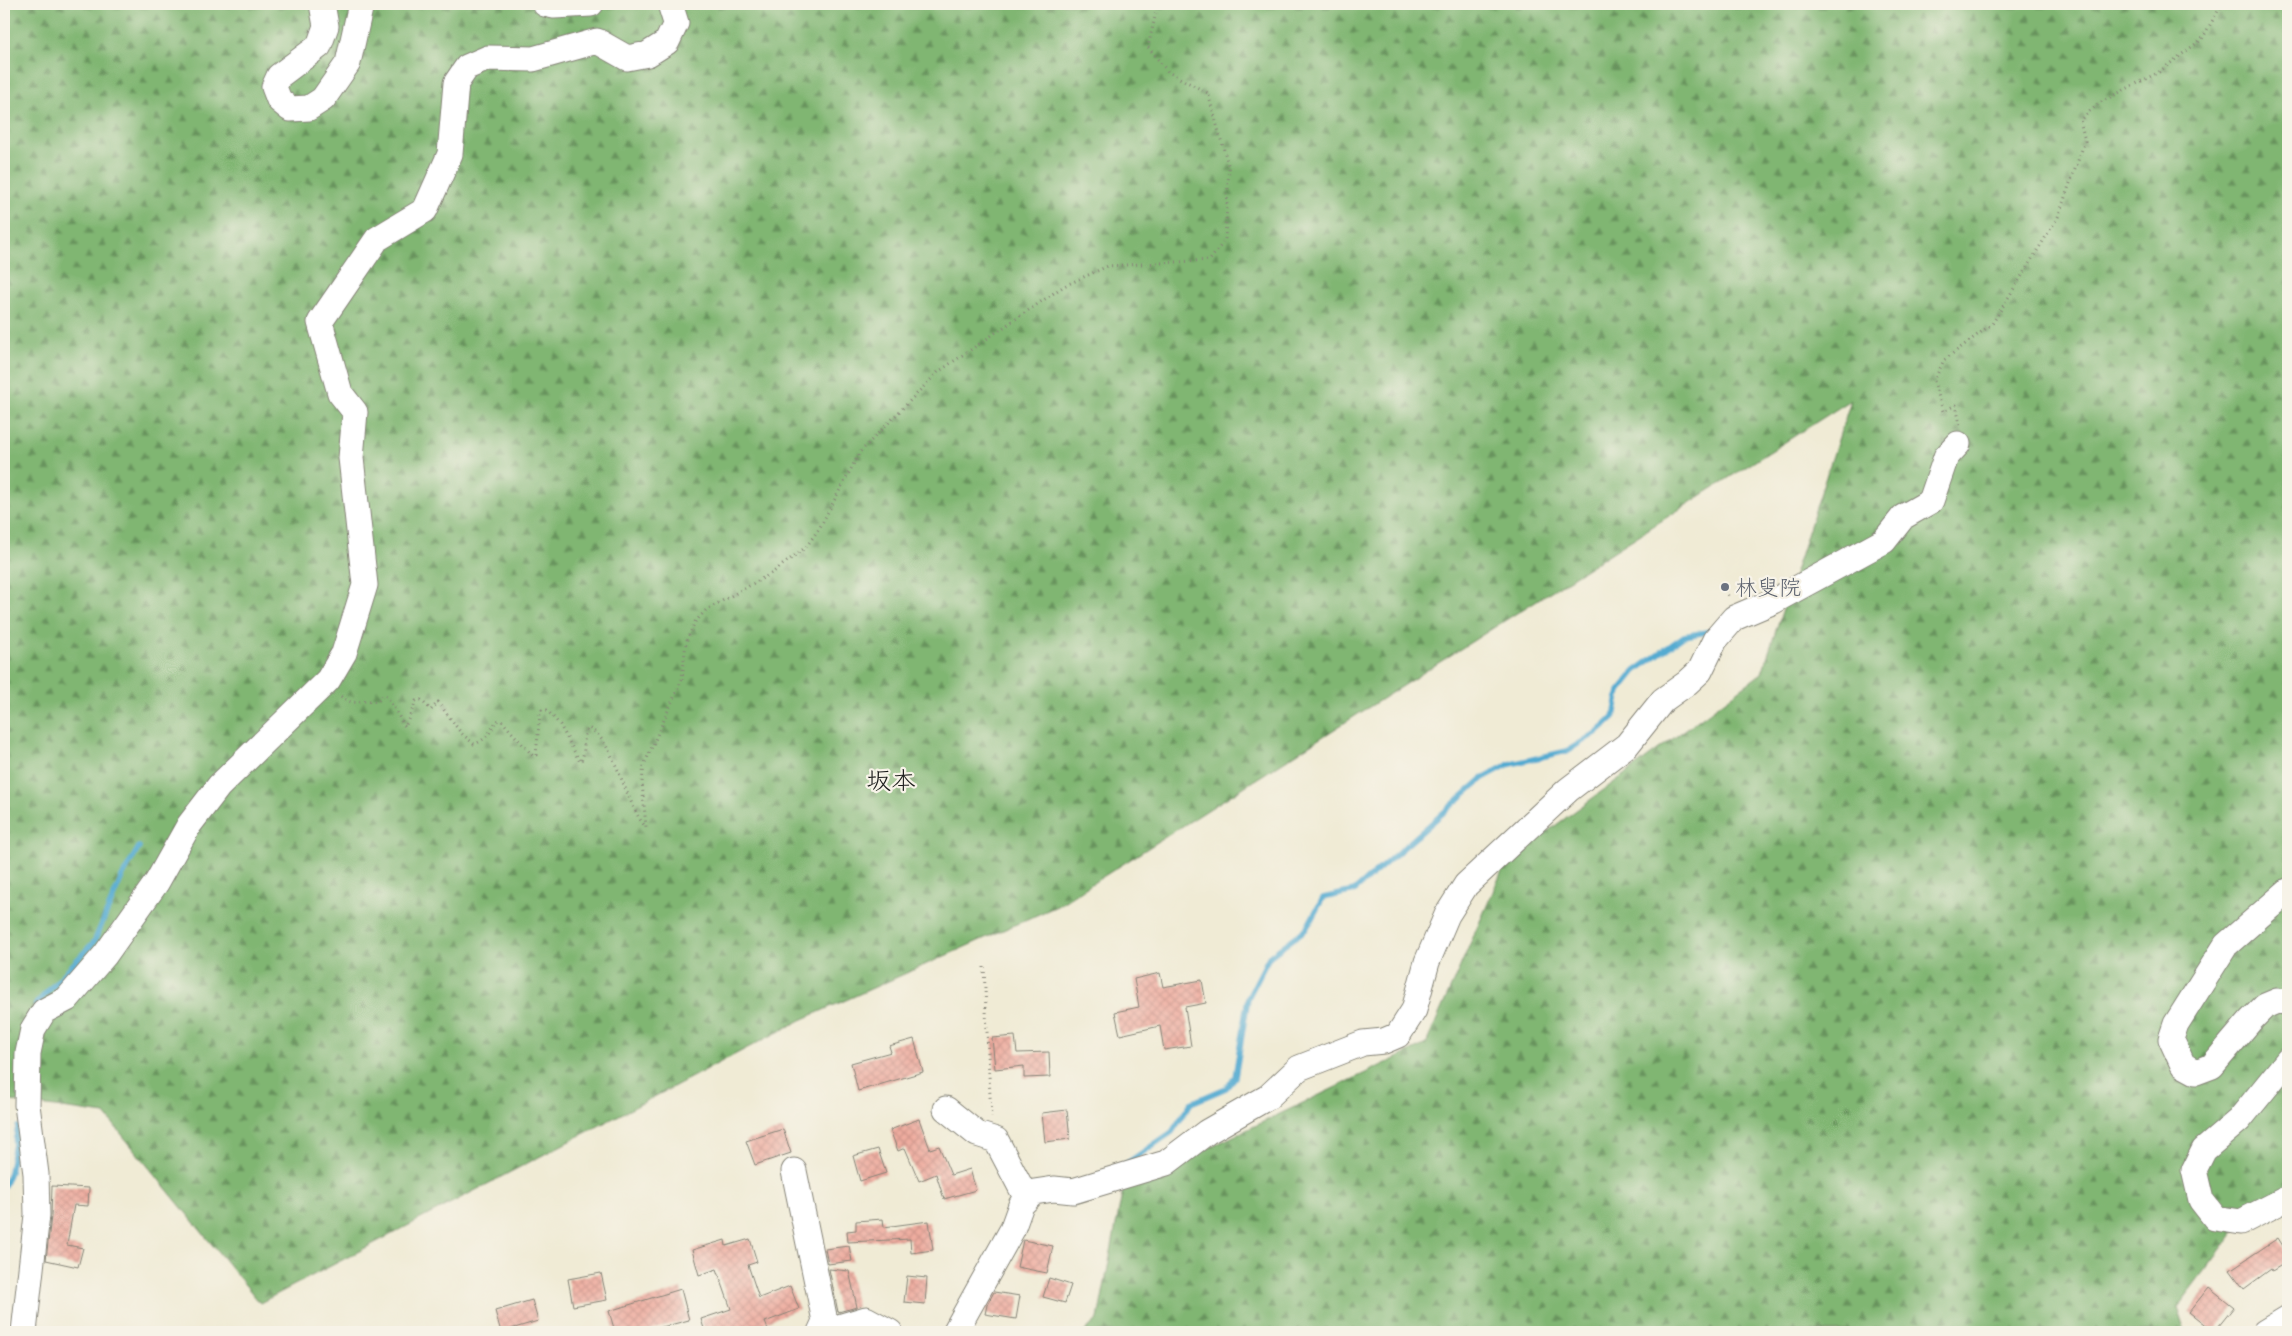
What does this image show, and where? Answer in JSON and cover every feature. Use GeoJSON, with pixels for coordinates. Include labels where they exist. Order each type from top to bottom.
{"type":"FeatureCollection","features":[{"type":"Feature","properties":{"kind":"street"},"geometry":{"type":"LineString","coordinates":[[322,4],[326,26],[319,46],[279,76],[274,87],[279,100],[290,109],[309,108],[323,99],[348,63],[361,4]]}},
{"type":"Feature","properties":{"kind":"street"},"geometry":{"type":"LineString","coordinates":[[544,4],[554,6],[591,4]]}},
{"type":"Feature","properties":{"kind":"street"},"geometry":{"type":"LineString","coordinates":[[24,1332],[37,1215],[36,1174],[27,1105],[28,1054],[34,1029],[44,1011],[66,999],[106,955],[157,882],[190,825],[219,786],[328,680],[344,653],[365,585],[352,458],[355,412],[340,393],[320,322],[377,239],[425,210],[450,154],[456,83],[467,67],[488,58],[533,59],[597,42],[627,58],[648,54],[667,42],[676,23],[670,4]]}},
{"type":"Feature","properties":{"kind":"street"},"geometry":{"type":"LineString","coordinates":[[955,1332],[1012,1230],[1021,1205],[1034,1192],[1054,1189],[1073,1191],[1166,1163],[1214,1127],[1268,1097],[1298,1068],[1363,1043],[1384,1041],[1398,1035],[1414,1010],[1427,962],[1447,915],[1466,885],[1568,790],[1627,744],[1663,700],[1700,671],[1719,635],[1734,618],[1752,608],[1774,601],[1884,540],[1904,517],[1931,501],[1946,457],[1958,444]]}},
{"type":"Feature","properties":{"kind":"street"},"geometry":{"type":"LineString","coordinates":[[2288,891],[2226,945],[2176,1024],[2171,1039],[2183,1065],[2196,1072],[2212,1066],[2265,1006],[2276,1001],[2288,1002]]}},
{"type":"Feature","properties":{"kind":"street"},"geometry":{"type":"LineString","coordinates":[[2288,1060],[2239,1120],[2204,1150],[2194,1170],[2201,1200],[2215,1218],[2241,1222],[2288,1198]]}},
{"type":"Feature","properties":{"kind":"street"},"geometry":{"type":"LineString","coordinates":[[946,1109],[977,1134],[996,1140],[1027,1200]]}},
{"type":"Feature","properties":{"kind":"street"},"geometry":{"type":"LineString","coordinates":[[794,1171],[825,1321],[821,1332]]}},
{"type":"Feature","properties":{"kind":"street"},"geometry":{"type":"LineString","coordinates":[[2265,1332],[2288,1318]]}},
{"type":"Feature","properties":{"kind":"street"},"geometry":{"type":"LineString","coordinates":[[821,1332],[866,1319],[890,1332]]}},
{"type":"Feature","properties":{"kind":"path"},"geometry":{"type":"LineString","coordinates":[[328,680],[337,693],[349,703],[356,704],[366,700],[377,702],[383,695],[387,696],[405,727],[416,701],[421,700],[431,710],[438,702],[462,733],[474,744],[492,730],[496,721],[501,720],[533,756],[536,755],[539,721],[542,710],[547,710],[555,717],[580,762],[583,758],[585,732],[588,728],[591,729],[606,748],[646,827],[642,782],[644,765],[682,679],[686,642],[695,622],[706,610],[772,573],[806,548],[819,530],[860,452],[938,372],[1064,286],[1108,266],[1210,260],[1225,240],[1228,168],[1208,93],[1168,72],[1148,47],[1158,4]]}},
{"type":"Feature","properties":{"kind":"path"},"geometry":{"type":"LineString","coordinates":[[1958,444],[1963,437],[1956,405],[1943,410],[1934,381],[1944,360],[1992,324],[2058,217],[2085,141],[2080,120],[2098,103],[2159,72],[2202,39],[2222,4]]}},
{"type":"Feature","properties":{"kind":"path"},"geometry":{"type":"LineString","coordinates":[[984,967],[988,1108],[996,1140]]}},
{"type":"Feature","properties":{"kind":"green space"},"geometry":{"type":"Polygon","coordinates":[[[4,4],[2288,4],[2288,1190],[2237,1229],[2177,1308],[2185,1332],[1084,1332],[1098,1319],[1123,1189],[1426,1044],[1506,862],[1762,673],[1851,400],[1057,906],[801,1020],[260,1303],[105,1114],[4,1100],[4,4]]]}},
{"type":"Feature","properties":{"kind":"building"},"geometry":{"type":"Polygon","coordinates":[[[1160,973],[1163,987],[1202,980],[1206,1003],[1185,1007],[1191,1046],[1164,1050],[1160,1026],[1120,1035],[1115,1012],[1139,1007],[1134,979],[1160,973]]]}},
{"type":"Feature","properties":{"kind":"building"},"geometry":{"type":"Polygon","coordinates":[[[1015,1036],[1017,1053],[1049,1052],[1050,1077],[1024,1078],[1024,1066],[995,1069],[992,1038],[1015,1036]]]}},
{"type":"Feature","properties":{"kind":"building"},"geometry":{"type":"Polygon","coordinates":[[[914,1039],[923,1072],[858,1091],[851,1063],[891,1052],[889,1046],[914,1039]]]}},
{"type":"Feature","properties":{"kind":"building"},"geometry":{"type":"Polygon","coordinates":[[[1067,1110],[1070,1139],[1045,1142],[1042,1113],[1067,1110]]]}},
{"type":"Feature","properties":{"kind":"building"},"geometry":{"type":"Polygon","coordinates":[[[919,1119],[930,1149],[939,1146],[951,1175],[970,1169],[976,1190],[944,1199],[936,1174],[919,1181],[905,1148],[898,1151],[890,1130],[919,1119]]]}},
{"type":"Feature","properties":{"kind":"building"},"geometry":{"type":"Polygon","coordinates":[[[783,1129],[791,1153],[755,1165],[746,1141],[783,1129]]]}},
{"type":"Feature","properties":{"kind":"building"},"geometry":{"type":"Polygon","coordinates":[[[878,1149],[886,1173],[860,1181],[853,1156],[878,1149]]]}},
{"type":"Feature","properties":{"kind":"building"},"geometry":{"type":"Polygon","coordinates":[[[52,1186],[89,1188],[88,1206],[74,1205],[67,1245],[83,1248],[78,1267],[46,1260],[52,1186]]]}},
{"type":"Feature","properties":{"kind":"building"},"geometry":{"type":"Polygon","coordinates":[[[883,1219],[884,1227],[929,1221],[933,1250],[911,1253],[910,1239],[848,1242],[847,1231],[856,1230],[856,1221],[883,1219]]]}},
{"type":"Feature","properties":{"kind":"building"},"geometry":{"type":"Polygon","coordinates":[[[2278,1238],[2288,1254],[2288,1261],[2272,1271],[2271,1269],[2244,1289],[2230,1270],[2278,1238]]]}},
{"type":"Feature","properties":{"kind":"building"},"geometry":{"type":"Polygon","coordinates":[[[750,1239],[757,1262],[748,1265],[759,1298],[790,1286],[799,1309],[765,1322],[769,1332],[705,1332],[701,1319],[731,1309],[717,1269],[699,1275],[692,1250],[725,1240],[726,1246],[750,1239]]]}},
{"type":"Feature","properties":{"kind":"building"},"geometry":{"type":"Polygon","coordinates":[[[1023,1240],[1053,1246],[1047,1273],[1017,1267],[1023,1240]]]}},
{"type":"Feature","properties":{"kind":"building"},"geometry":{"type":"Polygon","coordinates":[[[849,1246],[852,1261],[828,1264],[825,1249],[849,1246]]]}},
{"type":"Feature","properties":{"kind":"building"},"geometry":{"type":"Polygon","coordinates":[[[829,1269],[849,1271],[857,1307],[838,1312],[829,1269]]]}},
{"type":"Feature","properties":{"kind":"building"},"geometry":{"type":"Polygon","coordinates":[[[601,1273],[607,1300],[573,1306],[568,1279],[601,1273]]]}},
{"type":"Feature","properties":{"kind":"building"},"geometry":{"type":"Polygon","coordinates":[[[907,1276],[927,1278],[925,1304],[904,1302],[907,1276]]]}},
{"type":"Feature","properties":{"kind":"building"},"geometry":{"type":"Polygon","coordinates":[[[1049,1278],[1071,1285],[1065,1303],[1043,1297],[1049,1278]]]}},
{"type":"Feature","properties":{"kind":"building"},"geometry":{"type":"Polygon","coordinates":[[[2209,1287],[2234,1307],[2214,1332],[2189,1312],[2209,1287]]]}},
{"type":"Feature","properties":{"kind":"building"},"geometry":{"type":"Polygon","coordinates":[[[681,1289],[689,1320],[643,1332],[615,1332],[609,1311],[681,1289]]]}},
{"type":"Feature","properties":{"kind":"building"},"geometry":{"type":"Polygon","coordinates":[[[994,1292],[1020,1296],[1016,1319],[985,1314],[987,1305],[994,1292]]]}},
{"type":"Feature","properties":{"kind":"building"},"geometry":{"type":"Polygon","coordinates":[[[532,1300],[538,1321],[501,1332],[495,1311],[532,1300]]]}},
{"type":"Feature","properties":{"kind":"waterway"},"geometry":{"type":"LineString","coordinates":[[1123,1166],[1172,1132],[1191,1103],[1226,1088],[1235,1077],[1248,998],[1269,957],[1306,929],[1323,898],[1354,891],[1483,778],[1507,765],[1567,751],[1596,733],[1614,717],[1619,691],[1635,671],[1684,636],[1712,631]]}},
{"type":"Feature","properties":{"kind":"waterway"},"geometry":{"type":"LineString","coordinates":[[36,1004],[94,942],[122,877],[139,847]]}},
{"type":"Feature","properties":{"kind":"waterway"},"geometry":{"type":"LineString","coordinates":[[4,1186],[10,1172],[18,1127]]}},
{"type":"Feature","properties":{"kind":"place","name":"林叟院"},"geometry":{"type":"Point","coordinates":[1725,587]}},
{"type":"Feature","properties":{"kind":"district","name":"坂本"},"geometry":{"type":"Point","coordinates":[891,780]}}]}
